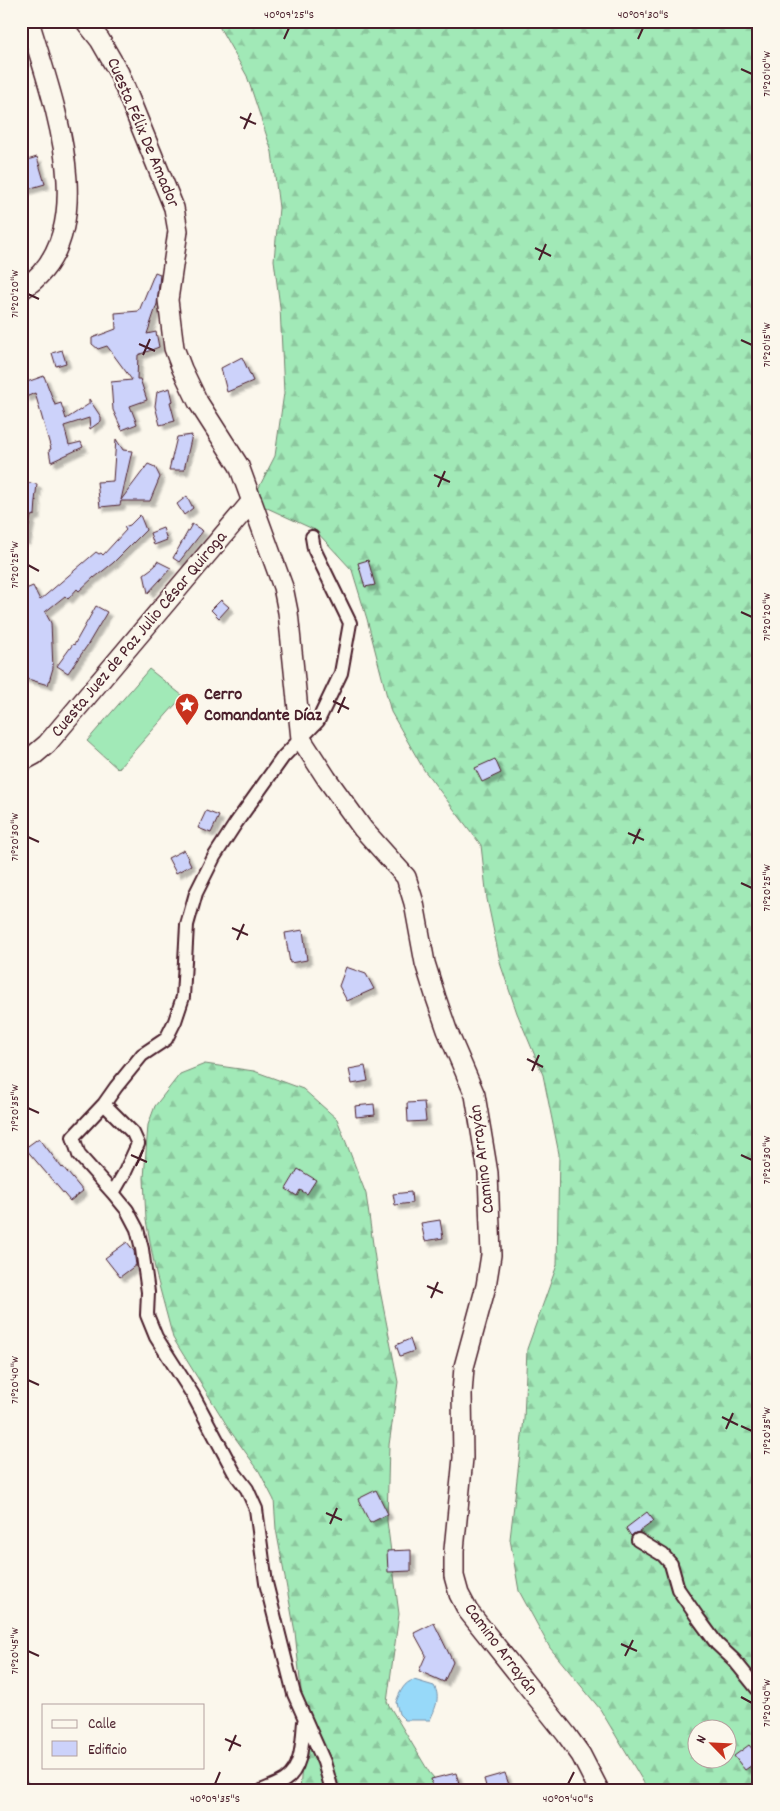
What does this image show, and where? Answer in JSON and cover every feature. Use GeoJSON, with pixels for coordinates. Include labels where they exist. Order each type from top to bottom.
{"type":"FeatureCollection","features":[{"type":"Feature","properties":{"kind":"street"},"geometry":{"type":"LineString","coordinates":[[21,290],[40,275],[54,255],[62,233],[67,197],[58,116],[29,21]]}},
{"type":"Feature","properties":{"kind":"street","name":"Cuesta Félix De Amador"},"geometry":{"type":"LineString","coordinates":[[85,21],[100,40],[119,74],[176,215],[178,238],[168,300],[176,354],[198,402],[235,458],[252,501]]}},
{"type":"Feature","properties":{"kind":"street"},"geometry":{"type":"LineString","coordinates":[[252,501],[285,596],[301,739]]}},
{"type":"Feature","properties":{"kind":"street","name":"Cuesta Juez de Paz Julio César Quiroga"},"geometry":{"type":"LineString","coordinates":[[21,762],[34,755],[47,744],[252,501]]}},
{"type":"Feature","properties":{"kind":"street"},"geometry":{"type":"LineString","coordinates":[[312,537],[314,549],[350,623],[341,672],[318,721],[283,757],[214,857],[196,893],[187,925],[183,997],[175,1021],[166,1039],[142,1055],[104,1104],[73,1137],[79,1155],[127,1210],[137,1229],[148,1292],[147,1315],[156,1337],[193,1395],[234,1472],[247,1489],[256,1509],[266,1583],[294,1694],[324,1762],[332,1790]]}},
{"type":"Feature","properties":{"kind":"street","name":"Camino Arrayán"},"geometry":{"type":"LineString","coordinates":[[301,739],[316,758],[327,779],[363,829],[406,878],[414,903],[425,964],[447,1030],[475,1095],[488,1173],[491,1255],[486,1286],[464,1367],[462,1394],[463,1458],[454,1550],[454,1576],[459,1594],[468,1611],[566,1734],[581,1755],[599,1790]]}},
{"type":"Feature","properties":{"kind":"street"},"geometry":{"type":"LineString","coordinates":[[104,1104],[133,1133],[138,1144],[113,1193]]}},
{"type":"Feature","properties":{"kind":"street"},"geometry":{"type":"LineString","coordinates":[[638,1540],[663,1555],[671,1564],[678,1589],[698,1618],[717,1644],[734,1660],[759,1691]]}},
{"type":"Feature","properties":{"kind":"street"},"geometry":{"type":"LineString","coordinates":[[263,1790],[290,1777],[299,1760],[304,1719]]}},
{"type":"Feature","properties":{"kind":"green space"},"geometry":{"type":"Polygon","coordinates":[[[216,21],[759,21],[759,1790],[645,1790],[644,1783],[600,1709],[550,1648],[519,1591],[510,1539],[524,1419],[527,1349],[557,1265],[559,1154],[543,1075],[517,1013],[501,966],[487,899],[481,845],[424,770],[391,712],[352,570],[315,530],[252,501],[275,456],[284,393],[280,307],[274,260],[279,208],[272,152],[247,76],[216,21]]]}},
{"type":"Feature","properties":{"kind":"green space"},"geometry":{"type":"Polygon","coordinates":[[[149,669],[183,696],[118,769],[87,741],[149,669]]]}},
{"type":"Feature","properties":{"kind":"green space"},"geometry":{"type":"Polygon","coordinates":[[[205,1064],[254,1071],[303,1089],[337,1119],[366,1194],[378,1280],[398,1382],[389,1445],[387,1521],[399,1614],[387,1702],[429,1772],[444,1790],[300,1790],[305,1728],[295,1632],[276,1529],[274,1500],[259,1471],[231,1432],[173,1338],[156,1274],[146,1220],[144,1178],[148,1125],[155,1106],[180,1074],[205,1064]]]}},
{"type":"Feature","properties":{"kind":"water"},"geometry":{"type":"Polygon","coordinates":[[[414,1680],[434,1686],[436,1690],[437,1703],[430,1720],[405,1720],[399,1714],[396,1702],[399,1695],[405,1685],[414,1680]]]}},
{"type":"Feature","properties":{"kind":"building"},"geometry":{"type":"Polygon","coordinates":[[[37,157],[45,184],[21,191],[21,162],[37,157]]]}},
{"type":"Feature","properties":{"kind":"building"},"geometry":{"type":"Polygon","coordinates":[[[155,272],[160,274],[157,304],[147,334],[156,332],[159,347],[138,355],[137,379],[140,379],[147,400],[130,406],[137,424],[122,430],[113,410],[111,382],[132,380],[107,346],[98,349],[92,344],[92,338],[116,329],[115,313],[139,311],[155,272]]]}},
{"type":"Feature","properties":{"kind":"building"},"geometry":{"type":"Polygon","coordinates":[[[62,350],[66,363],[56,366],[52,353],[62,350]]]}},
{"type":"Feature","properties":{"kind":"building"},"geometry":{"type":"Polygon","coordinates":[[[242,357],[253,381],[227,392],[221,368],[242,357]]]}},
{"type":"Feature","properties":{"kind":"building"},"geometry":{"type":"Polygon","coordinates":[[[44,376],[55,405],[61,403],[66,419],[89,404],[89,399],[101,417],[101,421],[90,429],[89,418],[64,426],[69,445],[81,442],[83,447],[51,462],[49,450],[51,449],[35,393],[26,397],[21,384],[44,376]]]}},
{"type":"Feature","properties":{"kind":"building"},"geometry":{"type":"Polygon","coordinates":[[[170,388],[173,401],[170,402],[175,421],[160,425],[155,406],[157,392],[170,388]]]}},
{"type":"Feature","properties":{"kind":"building"},"geometry":{"type":"Polygon","coordinates":[[[192,435],[184,470],[169,470],[177,437],[192,435]]]}},
{"type":"Feature","properties":{"kind":"building"},"geometry":{"type":"Polygon","coordinates":[[[116,439],[123,450],[132,451],[121,500],[148,464],[155,467],[160,477],[150,501],[121,501],[120,505],[100,507],[97,482],[113,481],[116,439]]]}},
{"type":"Feature","properties":{"kind":"building"},"geometry":{"type":"Polygon","coordinates":[[[21,482],[37,484],[35,515],[31,516],[26,540],[21,540],[21,482]]]}},
{"type":"Feature","properties":{"kind":"building"},"geometry":{"type":"Polygon","coordinates":[[[187,496],[193,508],[184,515],[177,504],[187,496]]]}},
{"type":"Feature","properties":{"kind":"building"},"geometry":{"type":"Polygon","coordinates":[[[140,515],[146,530],[113,563],[79,591],[77,589],[68,599],[65,596],[45,612],[51,623],[53,668],[48,685],[21,677],[21,591],[33,586],[40,600],[96,552],[103,555],[126,530],[124,527],[130,525],[140,515]]]}},
{"type":"Feature","properties":{"kind":"building"},"geometry":{"type":"Polygon","coordinates":[[[192,524],[203,531],[179,562],[173,558],[192,524]]]}},
{"type":"Feature","properties":{"kind":"building"},"geometry":{"type":"Polygon","coordinates":[[[163,528],[167,540],[154,545],[150,533],[163,528]]]}},
{"type":"Feature","properties":{"kind":"building"},"geometry":{"type":"Polygon","coordinates":[[[368,560],[375,585],[365,587],[358,563],[368,560]]]}},
{"type":"Feature","properties":{"kind":"building"},"geometry":{"type":"Polygon","coordinates":[[[157,561],[171,568],[148,593],[144,574],[155,566],[157,561]]]}},
{"type":"Feature","properties":{"kind":"building"},"geometry":{"type":"Polygon","coordinates":[[[221,600],[229,607],[219,618],[211,610],[221,600]]]}},
{"type":"Feature","properties":{"kind":"building"},"geometry":{"type":"Polygon","coordinates":[[[96,606],[107,612],[68,673],[57,666],[74,645],[96,606]]]}},
{"type":"Feature","properties":{"kind":"building"},"geometry":{"type":"Polygon","coordinates":[[[495,759],[501,773],[482,782],[475,768],[495,759]]]}},
{"type":"Feature","properties":{"kind":"building"},"geometry":{"type":"Polygon","coordinates":[[[206,811],[219,816],[211,833],[198,828],[206,811]]]}},
{"type":"Feature","properties":{"kind":"building"},"geometry":{"type":"Polygon","coordinates":[[[184,850],[191,865],[176,873],[168,858],[184,850]]]}},
{"type":"Feature","properties":{"kind":"building"},"geometry":{"type":"Polygon","coordinates":[[[303,930],[307,960],[290,963],[285,933],[303,930]]]}},
{"type":"Feature","properties":{"kind":"building"},"geometry":{"type":"Polygon","coordinates":[[[346,967],[366,974],[374,989],[347,1001],[339,986],[346,967]]]}},
{"type":"Feature","properties":{"kind":"building"},"geometry":{"type":"Polygon","coordinates":[[[365,1066],[368,1081],[352,1084],[349,1069],[365,1066]]]}},
{"type":"Feature","properties":{"kind":"building"},"geometry":{"type":"Polygon","coordinates":[[[424,1102],[426,1121],[408,1122],[407,1103],[424,1102]]]}},
{"type":"Feature","properties":{"kind":"building"},"geometry":{"type":"Polygon","coordinates":[[[374,1104],[375,1115],[356,1117],[355,1106],[374,1104]]]}},
{"type":"Feature","properties":{"kind":"building"},"geometry":{"type":"Polygon","coordinates":[[[39,1138],[83,1191],[70,1201],[25,1148],[39,1138]]]}},
{"type":"Feature","properties":{"kind":"building"},"geometry":{"type":"Polygon","coordinates":[[[298,1169],[316,1180],[307,1194],[300,1190],[297,1196],[286,1189],[298,1169]]]}},
{"type":"Feature","properties":{"kind":"building"},"geometry":{"type":"Polygon","coordinates":[[[411,1192],[412,1203],[395,1205],[393,1194],[411,1192]]]}},
{"type":"Feature","properties":{"kind":"building"},"geometry":{"type":"Polygon","coordinates":[[[440,1220],[443,1238],[425,1241],[421,1223],[440,1220]]]}},
{"type":"Feature","properties":{"kind":"building"},"geometry":{"type":"Polygon","coordinates":[[[127,1242],[134,1251],[136,1265],[120,1277],[105,1258],[127,1242]]]}},
{"type":"Feature","properties":{"kind":"building"},"geometry":{"type":"Polygon","coordinates":[[[410,1339],[414,1351],[400,1356],[396,1345],[410,1339]]]}},
{"type":"Feature","properties":{"kind":"building"},"geometry":{"type":"Polygon","coordinates":[[[376,1490],[388,1514],[370,1523],[358,1499],[376,1490]]]}},
{"type":"Feature","properties":{"kind":"building"},"geometry":{"type":"Polygon","coordinates":[[[647,1512],[654,1521],[631,1536],[626,1528],[647,1512]]]}},
{"type":"Feature","properties":{"kind":"building"},"geometry":{"type":"Polygon","coordinates":[[[411,1550],[411,1571],[388,1572],[387,1551],[411,1550]]]}},
{"type":"Feature","properties":{"kind":"building"},"geometry":{"type":"Polygon","coordinates":[[[434,1623],[453,1662],[444,1682],[419,1671],[426,1655],[414,1633],[434,1623]]]}},
{"type":"Feature","properties":{"kind":"building"},"geometry":{"type":"Polygon","coordinates":[[[749,1745],[759,1757],[759,1760],[745,1770],[738,1761],[738,1753],[749,1745]]]}},
{"type":"Feature","properties":{"kind":"building"},"geometry":{"type":"Polygon","coordinates":[[[456,1773],[461,1790],[434,1790],[431,1779],[456,1773]]]}},
{"type":"Feature","properties":{"kind":"building"},"geometry":{"type":"Polygon","coordinates":[[[505,1773],[509,1785],[487,1790],[484,1779],[505,1773]]]}},
{"type":"Feature","properties":{"kind":"waterway"},"geometry":{"type":"LineString","coordinates":[[21,1775],[30,1790]]}},
{"type":"Feature","properties":{"kind":"place","name":"Cerro Comandante Díaz"},"geometry":{"type":"Point","coordinates":[187,726]}}]}
